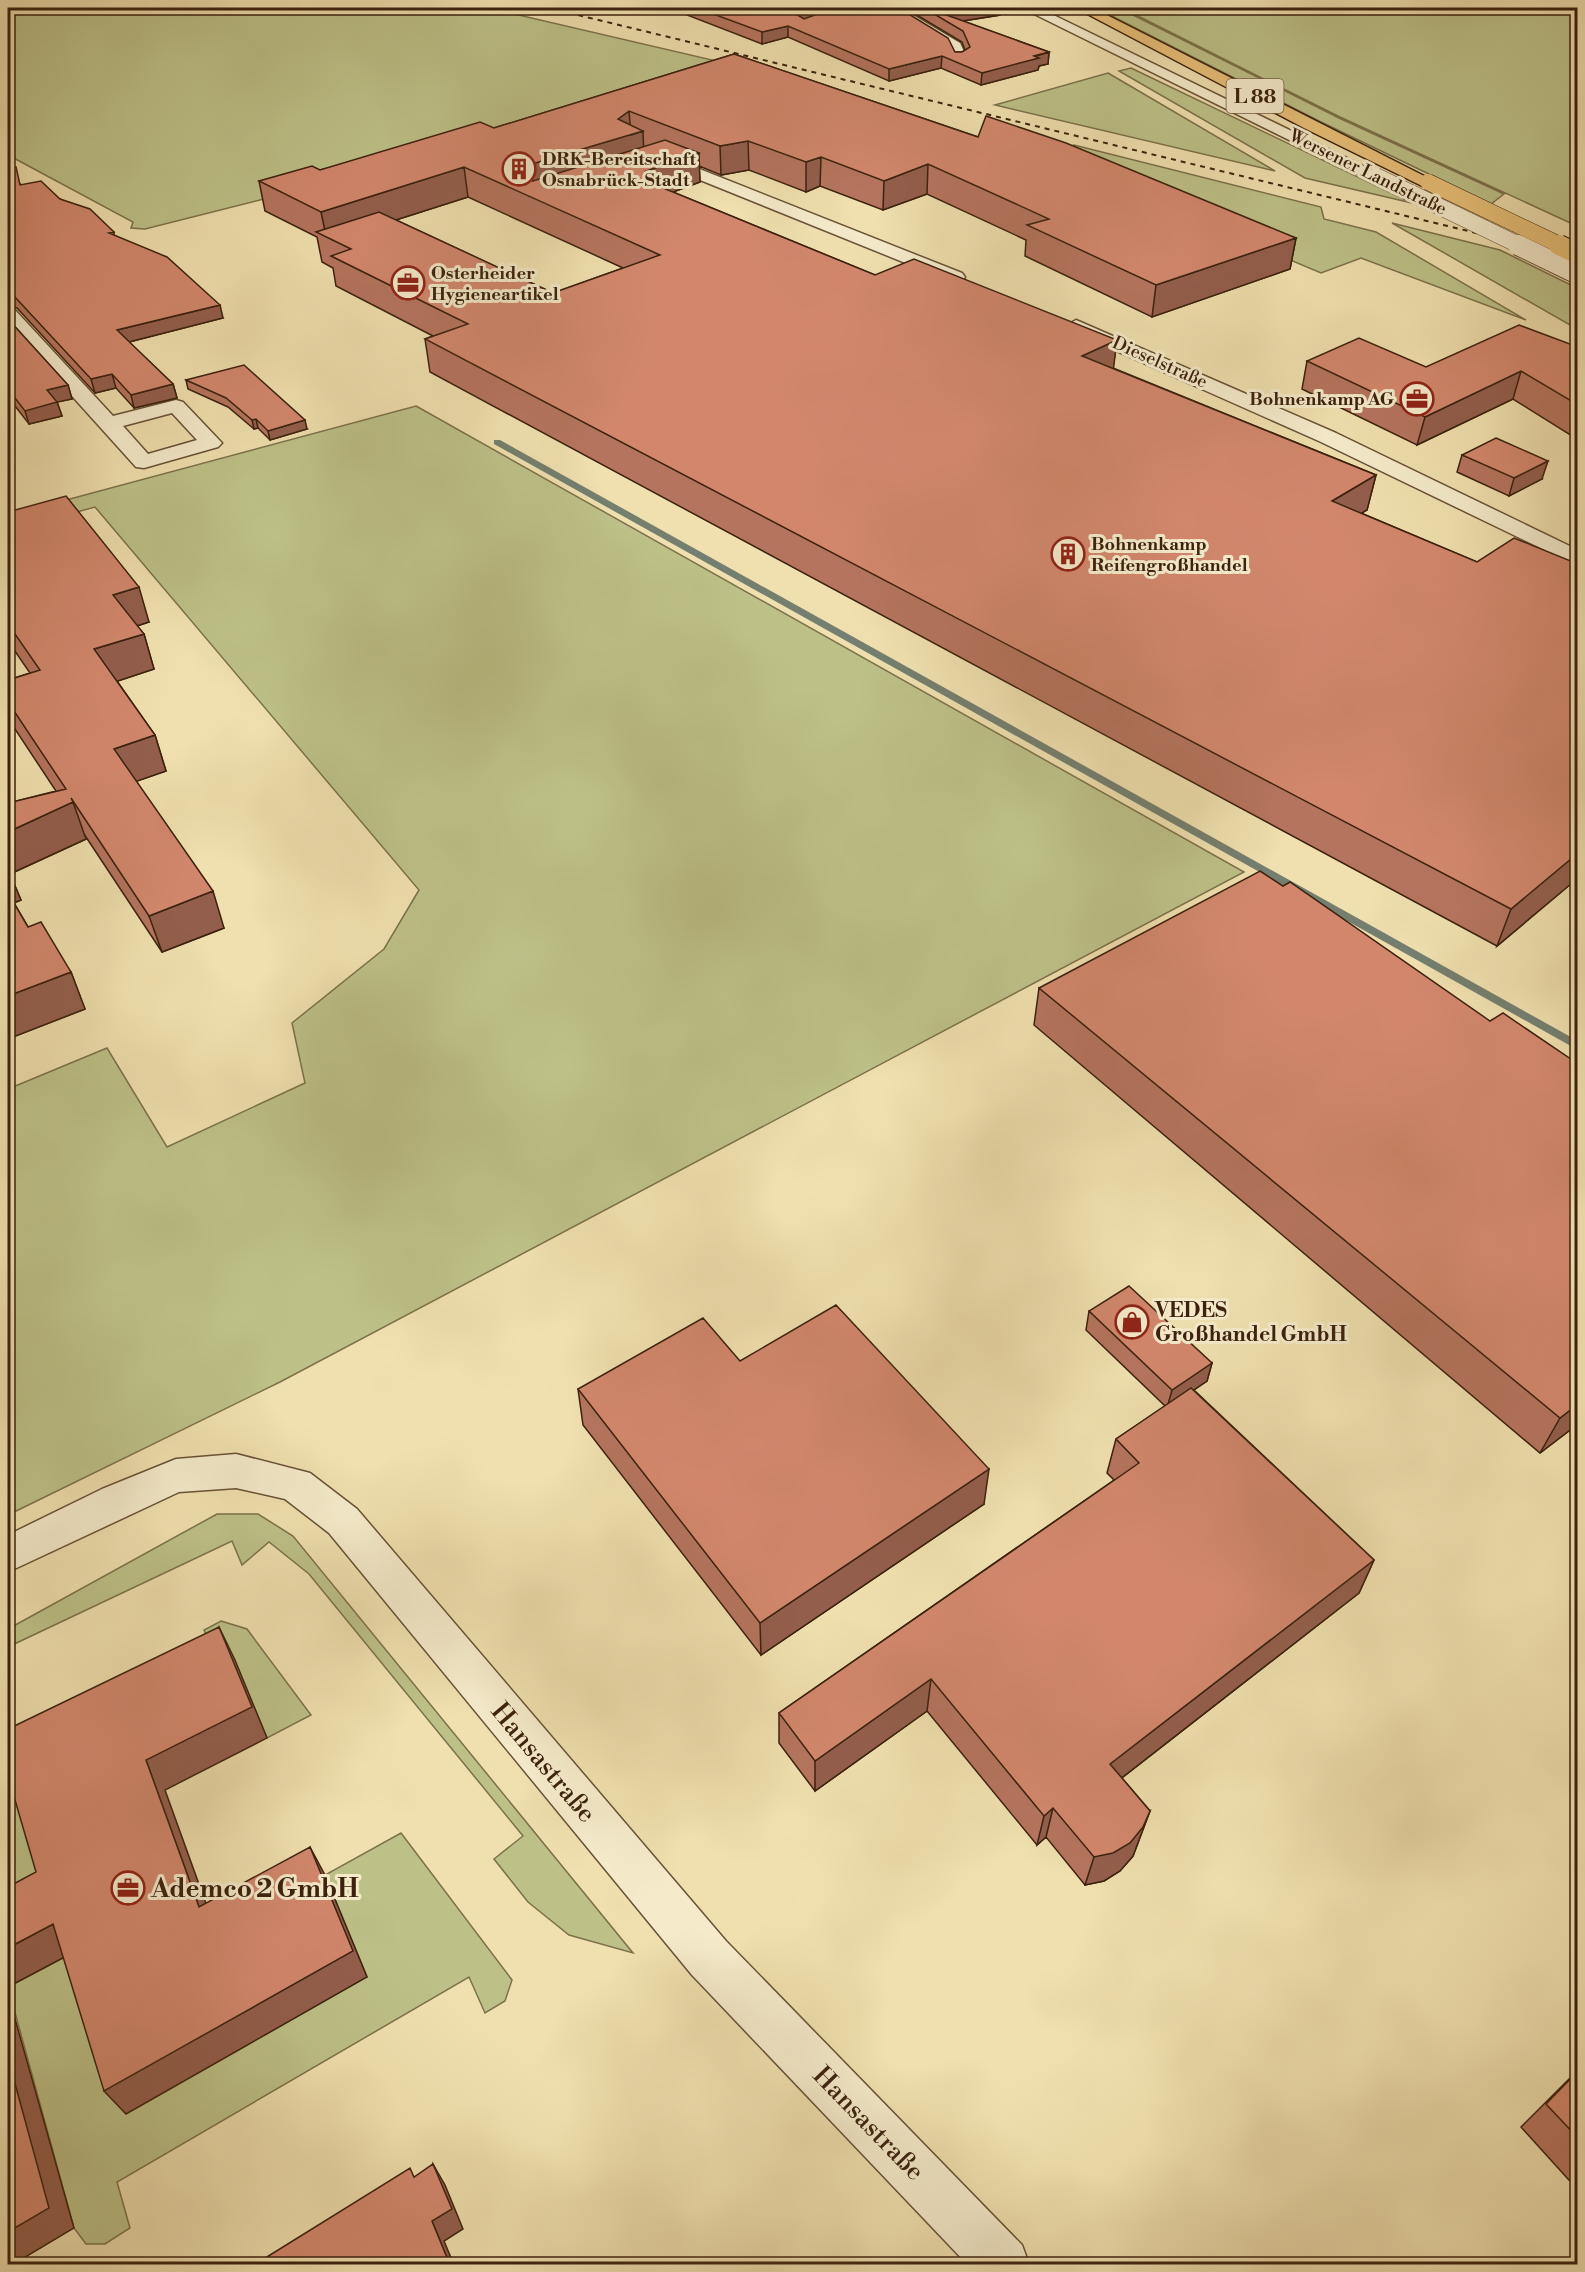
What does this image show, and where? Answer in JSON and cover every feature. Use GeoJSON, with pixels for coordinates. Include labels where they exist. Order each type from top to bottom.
{"type":"FeatureCollection","features":[{"type":"Feature","properties":{"kind":"highway","name":"L 88"},"geometry":{"type":"LineString","coordinates":[[1083,8],[1310,124],[1578,254]]}},
{"type":"Feature","properties":{"kind":"street"},"geometry":{"type":"LineString","coordinates":[[892,8],[955,46],[960,58]]}},
{"type":"Feature","properties":{"kind":"street","name":"Wersener Landstraße"},"geometry":{"type":"LineString","coordinates":[[1029,8],[1578,274]]}},
{"type":"Feature","properties":{"kind":"street"},"geometry":{"type":"LineString","coordinates":[[646,160],[666,160],[970,283]]}},
{"type":"Feature","properties":{"kind":"street"},"geometry":{"type":"LineString","coordinates":[[8,314],[108,424]]}},
{"type":"Feature","properties":{"kind":"street","name":"Dieselstraße"},"geometry":{"type":"LineString","coordinates":[[1053,317],[1240,398],[1439,489],[1578,559]]}},
{"type":"Feature","properties":{"kind":"street","name":"Hansastraße"},"geometry":{"type":"LineString","coordinates":[[8,1554],[116,1501],[176,1476],[236,1471],[296,1485],[343,1521],[709,1958],[1003,2265]]}},
{"type":"Feature","properties":{"kind":"green space"},"geometry":{"type":"Polygon","coordinates":[[[8,8],[489,8],[738,66],[560,124],[145,229],[131,228],[133,222],[8,155],[8,8]]]}},
{"type":"Feature","properties":{"kind":"green space"},"geometry":{"type":"Polygon","coordinates":[[[1096,8],[1119,8],[1339,118],[1504,194],[1491,204],[1319,121],[1096,8]]]}},
{"type":"Feature","properties":{"kind":"green space"},"geometry":{"type":"Polygon","coordinates":[[[1122,8],[1577,8],[1577,226],[1340,117],[1122,8]]]}},
{"type":"Feature","properties":{"kind":"green space"},"geometry":{"type":"Polygon","coordinates":[[[1131,68],[1412,203],[1305,178],[1119,71],[1131,68]]]}},
{"type":"Feature","properties":{"kind":"green space"},"geometry":{"type":"Polygon","coordinates":[[[1108,73],[1275,171],[995,105],[1108,73]]]}},
{"type":"Feature","properties":{"kind":"green space"},"geometry":{"type":"Polygon","coordinates":[[[1074,145],[1321,207],[1324,219],[1376,232],[1526,320],[1361,258],[1321,273],[1044,156],[1074,145]]]}},
{"type":"Feature","properties":{"kind":"green space"},"geometry":{"type":"Polygon","coordinates":[[[1392,223],[1500,250],[1577,288],[1577,329],[1392,223]]]}},
{"type":"Feature","properties":{"kind":"green space"},"geometry":{"type":"Polygon","coordinates":[[[416,406],[1244,872],[280,1382],[8,1515],[8,1089],[107,1048],[167,1147],[305,1083],[292,1023],[384,949],[419,890],[95,507],[8,531],[8,508],[14,514],[416,406]]]}},
{"type":"Feature","properties":{"kind":"green space"},"geometry":{"type":"Polygon","coordinates":[[[217,1514],[258,1514],[293,1536],[633,1953],[569,1935],[528,1902],[494,1859],[523,1836],[309,1574],[269,1542],[242,1565],[232,1541],[8,1647],[8,1629],[217,1514]]]}},
{"type":"Feature","properties":{"kind":"green space"},"geometry":{"type":"Polygon","coordinates":[[[221,1621],[247,1629],[311,1715],[267,1738],[234,1660],[59,1900],[8,1927],[8,1762],[217,1659],[204,1630],[221,1621]]]}},
{"type":"Feature","properties":{"kind":"green space"},"geometry":{"type":"Polygon","coordinates":[[[401,1833],[512,1980],[505,2001],[485,2013],[469,1977],[117,2182],[130,2228],[105,2244],[86,2244],[74,2228],[8,1987],[76,1951],[367,1977],[325,1875],[401,1833]]]}},
{"type":"Feature","properties":{"kind":"building"},"geometry":{"type":"Polygon","coordinates":[[[697,8],[809,8],[794,13],[804,19],[834,8],[899,8],[948,38],[955,52],[962,52],[970,47],[963,31],[924,8],[977,8],[941,13],[1049,52],[1034,56],[1039,58],[982,73],[942,56],[889,69],[788,26],[762,32],[697,8]]]}},
{"type":"Feature","properties":{"kind":"building","name":"Bohnenkamp Reifengroßhandel"},"geometry":{"type":"Polygon","coordinates":[[[734,54],[978,137],[986,116],[1066,143],[1296,238],[1156,285],[1027,225],[1049,219],[928,164],[884,181],[821,157],[806,162],[748,141],[720,146],[629,111],[618,119],[643,131],[519,168],[515,175],[520,181],[533,181],[665,140],[699,153],[646,171],[672,182],[658,186],[875,275],[914,259],[1117,340],[1082,356],[1376,475],[1332,501],[1477,562],[1514,538],[1578,564],[1578,853],[1511,909],[425,339],[468,324],[331,256],[351,249],[316,232],[379,212],[553,293],[660,255],[464,167],[321,212],[259,181],[312,166],[320,170],[480,122],[494,128],[734,54]]]}},
{"type":"Feature","properties":{"kind":"building"},"geometry":{"type":"Polygon","coordinates":[[[16,167],[20,185],[41,181],[60,199],[90,209],[114,232],[109,233],[167,257],[220,305],[117,330],[173,384],[131,395],[112,374],[91,379],[13,295],[8,294],[8,168],[16,167]]]}},
{"type":"Feature","properties":{"kind":"building"},"geometry":{"type":"Polygon","coordinates":[[[8,319],[68,385],[47,390],[57,402],[25,411],[8,389],[8,319]]]}},
{"type":"Feature","properties":{"kind":"building"},"geometry":{"type":"Polygon","coordinates":[[[1519,325],[1578,347],[1578,405],[1521,371],[1425,417],[1307,361],[1359,338],[1426,367],[1519,325]]]}},
{"type":"Feature","properties":{"kind":"building"},"geometry":{"type":"Polygon","coordinates":[[[244,365],[305,420],[268,431],[256,419],[252,420],[226,398],[186,380],[244,365]]]}},
{"type":"Feature","properties":{"kind":"building"},"geometry":{"type":"Polygon","coordinates":[[[1496,438],[1548,461],[1514,478],[1462,455],[1496,438]]]}},
{"type":"Feature","properties":{"kind":"building"},"geometry":{"type":"Polygon","coordinates":[[[66,496],[139,587],[113,595],[144,634],[94,649],[155,735],[114,749],[213,891],[149,916],[71,798],[73,802],[8,832],[8,803],[66,789],[8,702],[8,680],[40,670],[8,624],[8,512],[66,496]]]}},
{"type":"Feature","properties":{"kind":"building"},"geometry":{"type":"Polygon","coordinates":[[[1260,871],[1283,886],[1290,882],[1490,1021],[1503,1013],[1578,1064],[1578,1404],[1560,1418],[1039,988],[1260,871]]]}},
{"type":"Feature","properties":{"kind":"building"},"geometry":{"type":"Polygon","coordinates":[[[8,893],[28,927],[41,922],[71,972],[8,996],[8,893]]]}},
{"type":"Feature","properties":{"kind":"building"},"geometry":{"type":"Polygon","coordinates":[[[1129,1286],[1212,1363],[1172,1390],[1089,1311],[1129,1286]]]}},
{"type":"Feature","properties":{"kind":"building"},"geometry":{"type":"Polygon","coordinates":[[[836,1305],[989,1469],[760,1623],[578,1389],[703,1318],[740,1361],[836,1305]]]}},
{"type":"Feature","properties":{"kind":"building"},"geometry":{"type":"Polygon","coordinates":[[[1191,1388],[1374,1560],[1110,1764],[1150,1811],[1143,1827],[1130,1843],[1113,1853],[1094,1857],[1053,1808],[1044,1816],[931,1679],[815,1761],[779,1713],[1139,1463],[1116,1439],[1191,1388]]]}},
{"type":"Feature","properties":{"kind":"building","name":"Ademco 2 GmbH"},"geometry":{"type":"Polygon","coordinates":[[[219,1627],[252,1707],[146,1760],[199,1907],[310,1847],[353,1951],[104,2091],[53,1924],[8,1948],[8,1887],[36,1872],[8,1776],[8,1729],[219,1627]]]}},
{"type":"Feature","properties":{"kind":"building"},"geometry":{"type":"Polygon","coordinates":[[[8,2058],[49,2208],[8,2232],[8,2058]]]}},
{"type":"Feature","properties":{"kind":"building"},"geometry":{"type":"Polygon","coordinates":[[[1578,2071],[1578,2138],[1546,2104],[1578,2071]]]}},
{"type":"Feature","properties":{"kind":"building"},"geometry":{"type":"Polygon","coordinates":[[[433,2164],[452,2209],[432,2221],[450,2265],[254,2265],[410,2168],[414,2177],[433,2164]]]}},
{"type":"Feature","properties":{"kind":"waterway"},"geometry":{"type":"LineString","coordinates":[[497,442],[1578,1046]]}},
{"type":"Feature","properties":{"kind":"railway"},"geometry":{"type":"LineString","coordinates":[[549,8],[1530,246]]}},
{"type":"Feature","properties":{"kind":"railway"},"geometry":{"type":"LineString","coordinates":[[1524,245],[1578,258]]}},
{"type":"Feature","properties":{"kind":"place","name":"DRK-Bereitschaft Osnabrück-Stadt"},"geometry":{"type":"Point","coordinates":[519,169]}},
{"type":"Feature","properties":{"kind":"place","name":"Osterheider Hygieneartikel"},"geometry":{"type":"Point","coordinates":[408,283]}},
{"type":"Feature","properties":{"kind":"place","name":"Bohnenkamp AG"},"geometry":{"type":"Point","coordinates":[1417,399]}},
{"type":"Feature","properties":{"kind":"place","name":"Bohnenkamp Reifengroßhandel"},"geometry":{"type":"Point","coordinates":[1068,554]}},
{"type":"Feature","properties":{"kind":"place","name":"VEDES Großhandel GmbH"},"geometry":{"type":"Point","coordinates":[1132,1322]}},
{"type":"Feature","properties":{"kind":"place","name":"Ademco 2 GmbH"},"geometry":{"type":"Point","coordinates":[128,1888]}}]}
